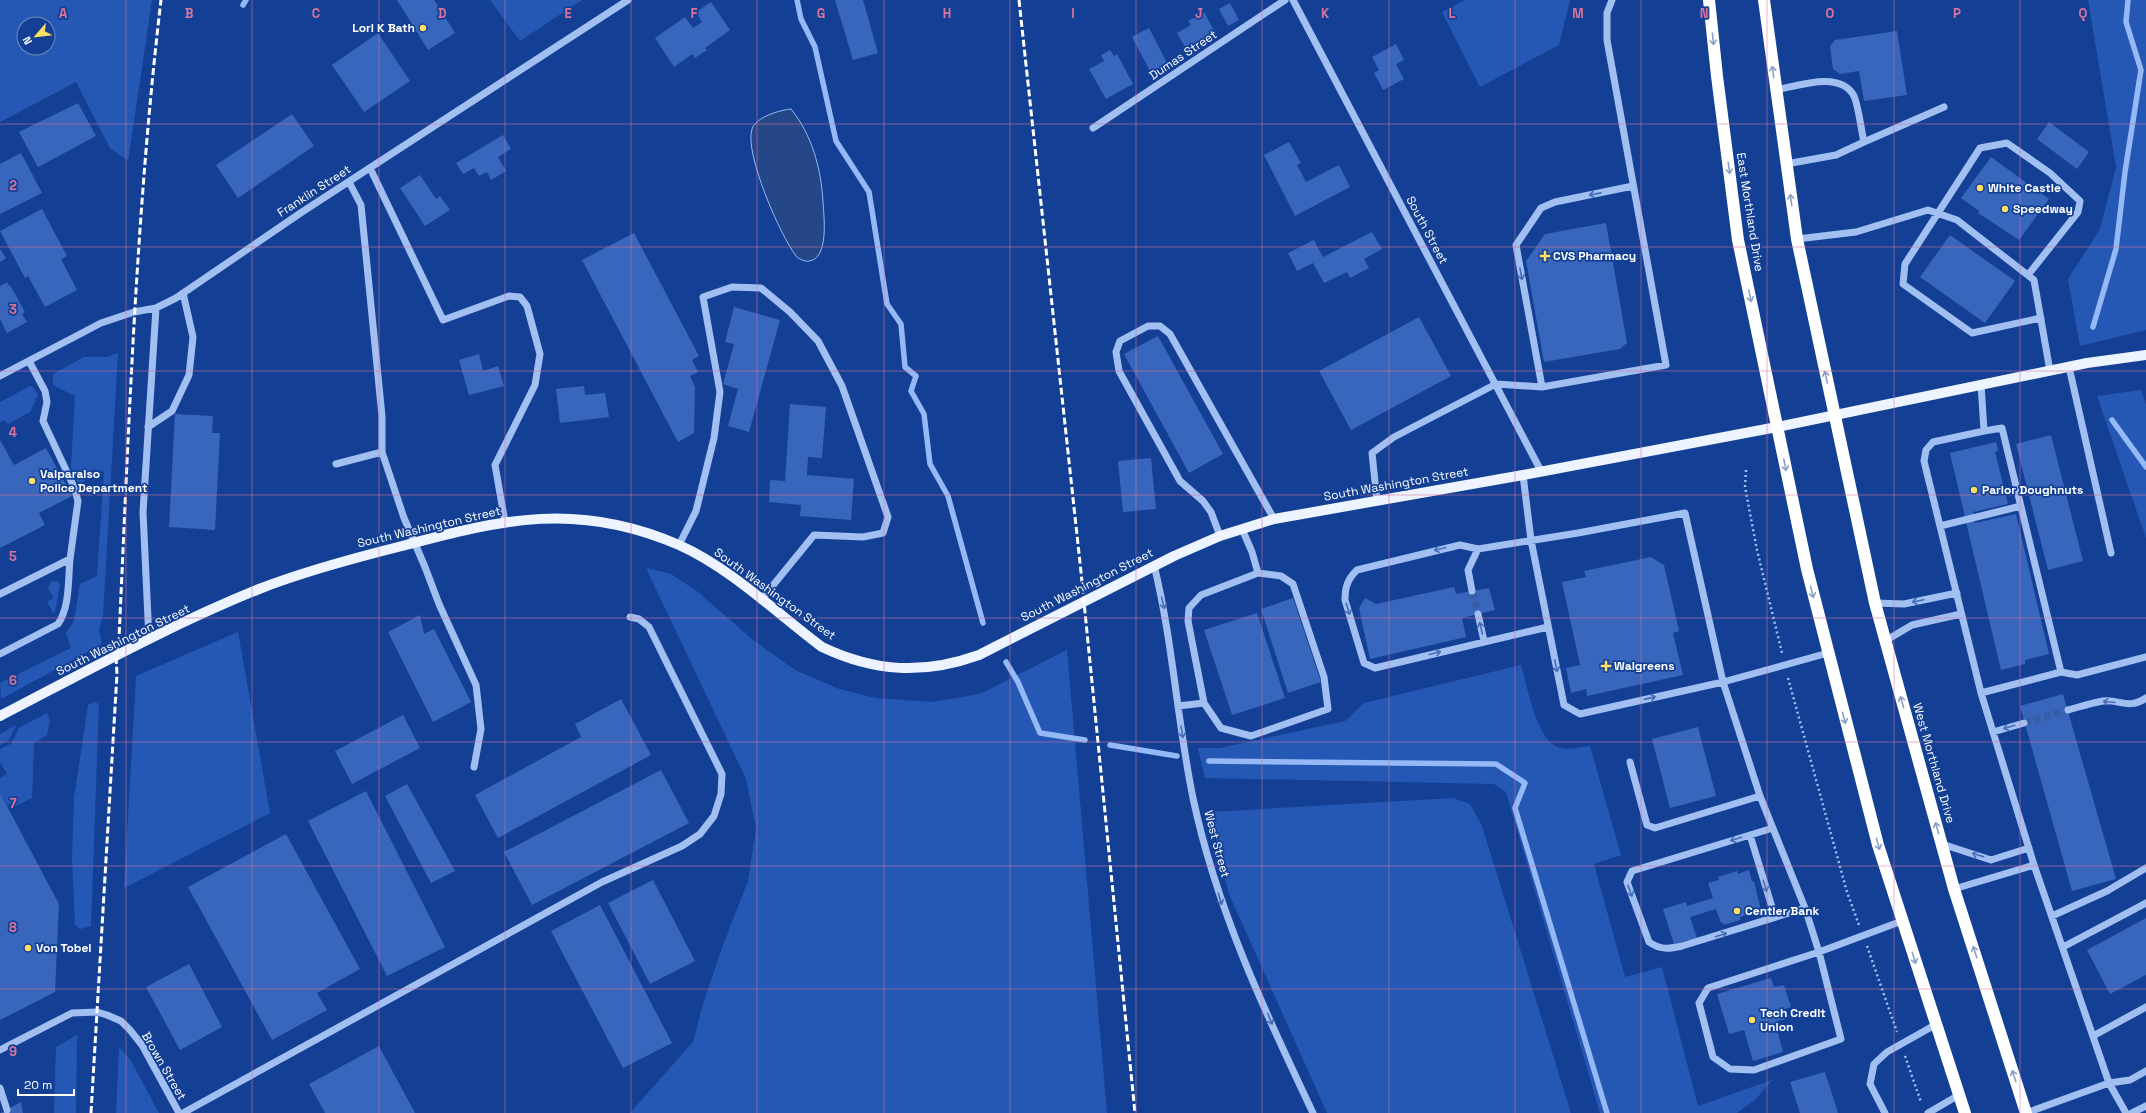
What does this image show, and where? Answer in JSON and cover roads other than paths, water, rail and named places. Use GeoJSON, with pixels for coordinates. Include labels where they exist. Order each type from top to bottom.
{"type":"FeatureCollection","features":[{"type":"Feature","properties":{"kind":"highway","name":"East Morthland Drive"},"geometry":{"type":"LineString","coordinates":[[1709,0],[1738,240],[1777,427]]}},
{"type":"Feature","properties":{"kind":"highway"},"geometry":{"type":"LineString","coordinates":[[1764,0],[1797,239],[1834,415]]}},
{"type":"Feature","properties":{"kind":"highway","name":"West Morthland Drive"},"geometry":{"type":"LineString","coordinates":[[1834,415],[1875,603],[1885,641],[1954,888],[2026,1113]]}},
{"type":"Feature","properties":{"kind":"highway"},"geometry":{"type":"LineString","coordinates":[[1777,427],[1806,569],[1878,845],[1965,1113]]}},
{"type":"Feature","properties":{"kind":"main road","name":"South Washington Street"},"geometry":{"type":"LineString","coordinates":[[0,716],[149,640],[262,588],[328,566],[414,542],[460,530],[505,522],[542,518],[577,519],[633,529],[679,545],[709,561],[822,647],[841,656],[877,666],[928,668],[945,666],[979,655],[1154,565],[1220,536],[1274,519],[1523,475],[1777,427],[2069,367],[2146,355]]}},
{"type":"Feature","properties":{"kind":"street","name":"Franklin Street"},"geometry":{"type":"LineString","coordinates":[[0,376],[101,323],[134,312],[156,308],[183,293],[370,168],[628,0]]}},
{"type":"Feature","properties":{"kind":"street","name":"Dumas Street"},"geometry":{"type":"LineString","coordinates":[[1094,128],[1285,0]]}},
{"type":"Feature","properties":{"kind":"street","name":"South Street"},"geometry":{"type":"LineString","coordinates":[[1293,0],[1542,471]]}},
{"type":"Feature","properties":{"kind":"street"},"geometry":{"type":"LineString","coordinates":[[1377,500],[1372,453],[1394,438],[1496,384],[1542,387],[1666,365],[1607,40],[1607,12],[1612,0]]}},
{"type":"Feature","properties":{"kind":"street"},"geometry":{"type":"LineString","coordinates":[[1776,90],[1816,82],[1834,81],[1844,86],[1854,96],[1864,142]]}},
{"type":"Feature","properties":{"kind":"street"},"geometry":{"type":"LineString","coordinates":[[1786,164],[1836,155],[1944,107]]}},
{"type":"Feature","properties":{"kind":"street"},"geometry":{"type":"LineString","coordinates":[[2028,275],[2078,212],[2080,201],[2050,173],[2007,143],[1980,148],[1905,264],[1903,284],[1972,333],[2041,318]]}},
{"type":"Feature","properties":{"kind":"street"},"geometry":{"type":"LineString","coordinates":[[370,168],[443,320],[509,296],[520,297],[527,306],[540,354],[535,385],[495,465],[505,522]]}},
{"type":"Feature","properties":{"kind":"street"},"geometry":{"type":"LineString","coordinates":[[349,182],[361,205],[382,416],[382,452],[414,542],[450,630],[476,685],[481,729],[474,767]]}},
{"type":"Feature","properties":{"kind":"street"},"geometry":{"type":"LineString","coordinates":[[1542,387],[1516,245],[1541,208],[1555,202],[1633,186]]}},
{"type":"Feature","properties":{"kind":"street"},"geometry":{"type":"LineString","coordinates":[[1797,239],[1856,232],[1928,210],[1957,220],[2034,280],[2050,371]]}},
{"type":"Feature","properties":{"kind":"street"},"geometry":{"type":"LineString","coordinates":[[679,545],[696,511],[714,438],[720,392],[703,297],[732,287],[761,288],[790,312],[818,341],[842,386],[888,517],[883,533],[863,537],[814,535],[761,600]]}},
{"type":"Feature","properties":{"kind":"street"},"geometry":{"type":"LineString","coordinates":[[148,427],[172,411],[189,375],[192,337],[183,293]]}},
{"type":"Feature","properties":{"kind":"street"},"geometry":{"type":"LineString","coordinates":[[149,640],[143,512],[156,308]]}},
{"type":"Feature","properties":{"kind":"street"},"geometry":{"type":"LineString","coordinates":[[1220,536],[1211,512],[1203,501],[1180,481],[1119,371],[1116,352],[1120,341],[1148,326],[1160,326],[1170,334],[1274,519]]}},
{"type":"Feature","properties":{"kind":"street"},"geometry":{"type":"LineString","coordinates":[[0,654],[58,624],[63,618],[78,501],[74,487],[43,421],[46,402],[45,391],[29,361]]}},
{"type":"Feature","properties":{"kind":"street"},"geometry":{"type":"LineString","coordinates":[[2069,367],[2111,553]]}},
{"type":"Feature","properties":{"kind":"street"},"geometry":{"type":"LineString","coordinates":[[1981,384],[1984,431]]}},
{"type":"Feature","properties":{"kind":"street"},"geometry":{"type":"LineString","coordinates":[[2061,672],[2002,428],[1933,442],[1926,450],[1924,461],[1981,693],[2034,865],[2062,947],[2109,1083],[2126,1113]]}},
{"type":"Feature","properties":{"kind":"street"},"geometry":{"type":"LineString","coordinates":[[336,464],[382,452]]}},
{"type":"Feature","properties":{"kind":"street"},"geometry":{"type":"LineString","coordinates":[[1523,475],[1531,540],[1564,705],[1580,714],[1723,682],[1828,653]]}},
{"type":"Feature","properties":{"kind":"street"},"geometry":{"type":"LineString","coordinates":[[1940,526],[2021,506]]}},
{"type":"Feature","properties":{"kind":"street"},"geometry":{"type":"LineString","coordinates":[[1548,627],[1375,668],[1364,663],[1345,600],[1345,589],[1348,578],[1357,570],[1460,545],[1478,549],[1578,533],[1685,513],[1723,682],[1760,796],[1805,908],[1819,952],[1841,1039],[1754,1070],[1730,1069],[1713,1057],[1699,1003],[1708,988],[1819,952],[1902,921]]}},
{"type":"Feature","properties":{"kind":"street"},"geometry":{"type":"LineString","coordinates":[[1242,529],[1252,552],[1258,573]]}},
{"type":"Feature","properties":{"kind":"street"},"geometry":{"type":"LineString","coordinates":[[1472,591],[1468,570],[1478,549]]}},
{"type":"Feature","properties":{"kind":"street"},"geometry":{"type":"LineString","coordinates":[[0,594],[70,559]]}},
{"type":"Feature","properties":{"kind":"street","name":"West Street"},"geometry":{"type":"LineString","coordinates":[[1154,565],[1165,610],[1178,706],[1193,798],[1222,904],[1280,1045],[1313,1113]]}},
{"type":"Feature","properties":{"kind":"street"},"geometry":{"type":"LineString","coordinates":[[1258,573],[1281,576],[1293,584],[1324,677],[1328,709],[1251,736],[1221,728],[1204,703],[1188,621],[1189,608],[1201,595],[1258,573]]}},
{"type":"Feature","properties":{"kind":"street"},"geometry":{"type":"LineString","coordinates":[[1875,603],[1904,604],[1956,593]]}},
{"type":"Feature","properties":{"kind":"street"},"geometry":{"type":"LineString","coordinates":[[1478,614],[1484,641]]}},
{"type":"Feature","properties":{"kind":"street"},"geometry":{"type":"LineString","coordinates":[[1885,641],[1912,625],[1961,614]]}},
{"type":"Feature","properties":{"kind":"street"},"geometry":{"type":"LineString","coordinates":[[183,1113],[602,882],[682,846],[700,834],[714,816],[721,794],[722,774],[649,627],[639,619],[630,617]]}},
{"type":"Feature","properties":{"kind":"street"},"geometry":{"type":"LineString","coordinates":[[1981,693],[2061,672],[2077,675],[2144,659]]}},
{"type":"Feature","properties":{"kind":"street"},"geometry":{"type":"LineString","coordinates":[[2068,710],[2104,701],[2127,705],[2139,703],[2146,698]]}},
{"type":"Feature","properties":{"kind":"street"},"geometry":{"type":"LineString","coordinates":[[1178,706],[1204,703]]}},
{"type":"Feature","properties":{"kind":"street"},"geometry":{"type":"LineString","coordinates":[[1993,732],[2024,723]]}},
{"type":"Feature","properties":{"kind":"street"},"geometry":{"type":"LineString","coordinates":[[1630,762],[1647,825],[1655,828],[1760,796]]}},
{"type":"Feature","properties":{"kind":"street"},"geometry":{"type":"LineString","coordinates":[[1773,828],[1632,871],[1627,882],[1648,942],[1666,949],[1701,941],[1805,908]]}},
{"type":"Feature","properties":{"kind":"street"},"geometry":{"type":"LineString","coordinates":[[1750,835],[1775,918]]}},
{"type":"Feature","properties":{"kind":"street"},"geometry":{"type":"LineString","coordinates":[[1942,844],[1991,860],[2029,848]]}},
{"type":"Feature","properties":{"kind":"street"},"geometry":{"type":"LineString","coordinates":[[1954,888],[2034,865]]}},
{"type":"Feature","properties":{"kind":"street"},"geometry":{"type":"LineString","coordinates":[[2052,916],[2107,891],[2146,868]]}},
{"type":"Feature","properties":{"kind":"street"},"geometry":{"type":"LineString","coordinates":[[2062,947],[2146,903]]}},
{"type":"Feature","properties":{"kind":"street"},"geometry":{"type":"LineString","coordinates":[[2093,1036],[2146,1007]]}},
{"type":"Feature","properties":{"kind":"street","name":"Brown Street"},"geometry":{"type":"LineString","coordinates":[[0,1050],[72,1013],[97,1012],[107,1015],[121,1021],[142,1045],[179,1113]]}},
{"type":"Feature","properties":{"kind":"street"},"geometry":{"type":"LineString","coordinates":[[1885,1113],[1870,1084],[1874,1064],[1887,1052],[1936,1025]]}},
{"type":"Feature","properties":{"kind":"street"},"geometry":{"type":"LineString","coordinates":[[2026,1113],[2109,1083],[2130,1080],[2146,1071]]}},
{"type":"Feature","properties":{"kind":"street"},"geometry":{"type":"LineString","coordinates":[[0,1088],[7,1110]]}},
{"type":"Feature","properties":{"kind":"street"},"geometry":{"type":"LineString","coordinates":[[1928,1113],[1959,1095]]}},
{"type":"Feature","properties":{"kind":"street"},"geometry":{"type":"LineString","coordinates":[[2132,1113],[2146,1106]]}},
{"type":"Feature","properties":{"kind":"waterway"},"geometry":{"type":"LineString","coordinates":[[243,5],[246,0]]}},
{"type":"Feature","properties":{"kind":"waterway"},"geometry":{"type":"LineString","coordinates":[[797,0],[801,19],[815,47],[836,141],[869,192],[887,304],[901,324],[905,367],[916,376],[911,391],[924,414],[930,464],[948,496],[983,623]]}},
{"type":"Feature","properties":{"kind":"waterway"},"geometry":{"type":"LineString","coordinates":[[2093,327],[2116,249],[2125,172],[2141,70],[2126,22],[2128,0]]}},
{"type":"Feature","properties":{"kind":"waterway"},"geometry":{"type":"LineString","coordinates":[[2112,420],[2146,467]]}},
{"type":"Feature","properties":{"kind":"waterway"},"geometry":{"type":"LineString","coordinates":[[1006,662],[1018,682],[1040,733],[1085,740]]}},
{"type":"Feature","properties":{"kind":"waterway"},"geometry":{"type":"LineString","coordinates":[[1110,745],[1177,756]]}},
{"type":"Feature","properties":{"kind":"waterway"},"geometry":{"type":"LineString","coordinates":[[1209,761],[1496,764],[1525,783],[1515,808],[1607,1113]]}},
{"type":"Feature","properties":{"kind":"tunnel"},"geometry":{"type":"LineString","coordinates":[[1472,591],[1478,614]]}},
{"type":"Feature","properties":{"kind":"tunnel"},"geometry":{"type":"LineString","coordinates":[[2024,723],[2068,710]]}},
{"type":"Feature","properties":{"kind":"railway"},"geometry":{"type":"LineString","coordinates":[[91,1113],[117,674],[116,657],[119,638],[139,239],[152,80],[161,0]]}},
{"type":"Feature","properties":{"kind":"railway"},"geometry":{"type":"LineString","coordinates":[[1019,0],[1081,572],[1135,1113]]}},
{"type":"Feature","properties":{"kind":"place","name":"Lori K Bath"},"geometry":{"type":"Point","coordinates":[423,28]}},
{"type":"Feature","properties":{"kind":"place","name":"White Castle"},"geometry":{"type":"Point","coordinates":[1980,188]}},
{"type":"Feature","properties":{"kind":"place","name":"Speedway"},"geometry":{"type":"Point","coordinates":[2005,209]}},
{"type":"Feature","properties":{"kind":"place","name":"CVS Pharmacy"},"geometry":{"type":"Point","coordinates":[1545,256]}},
{"type":"Feature","properties":{"kind":"place","name":"Valparaiso Police Department"},"geometry":{"type":"Point","coordinates":[32,481]}},
{"type":"Feature","properties":{"kind":"place","name":"Parlor Doughnuts"},"geometry":{"type":"Point","coordinates":[1974,490]}},
{"type":"Feature","properties":{"kind":"place","name":"Walgreens"},"geometry":{"type":"Point","coordinates":[1606,666]}},
{"type":"Feature","properties":{"kind":"place","name":"Centier Bank"},"geometry":{"type":"Point","coordinates":[1737,911]}},
{"type":"Feature","properties":{"kind":"place","name":"Von Tobel"},"geometry":{"type":"Point","coordinates":[28,948]}},
{"type":"Feature","properties":{"kind":"place","name":"Tech Credit Union"},"geometry":{"type":"Point","coordinates":[1752,1020]}}]}
